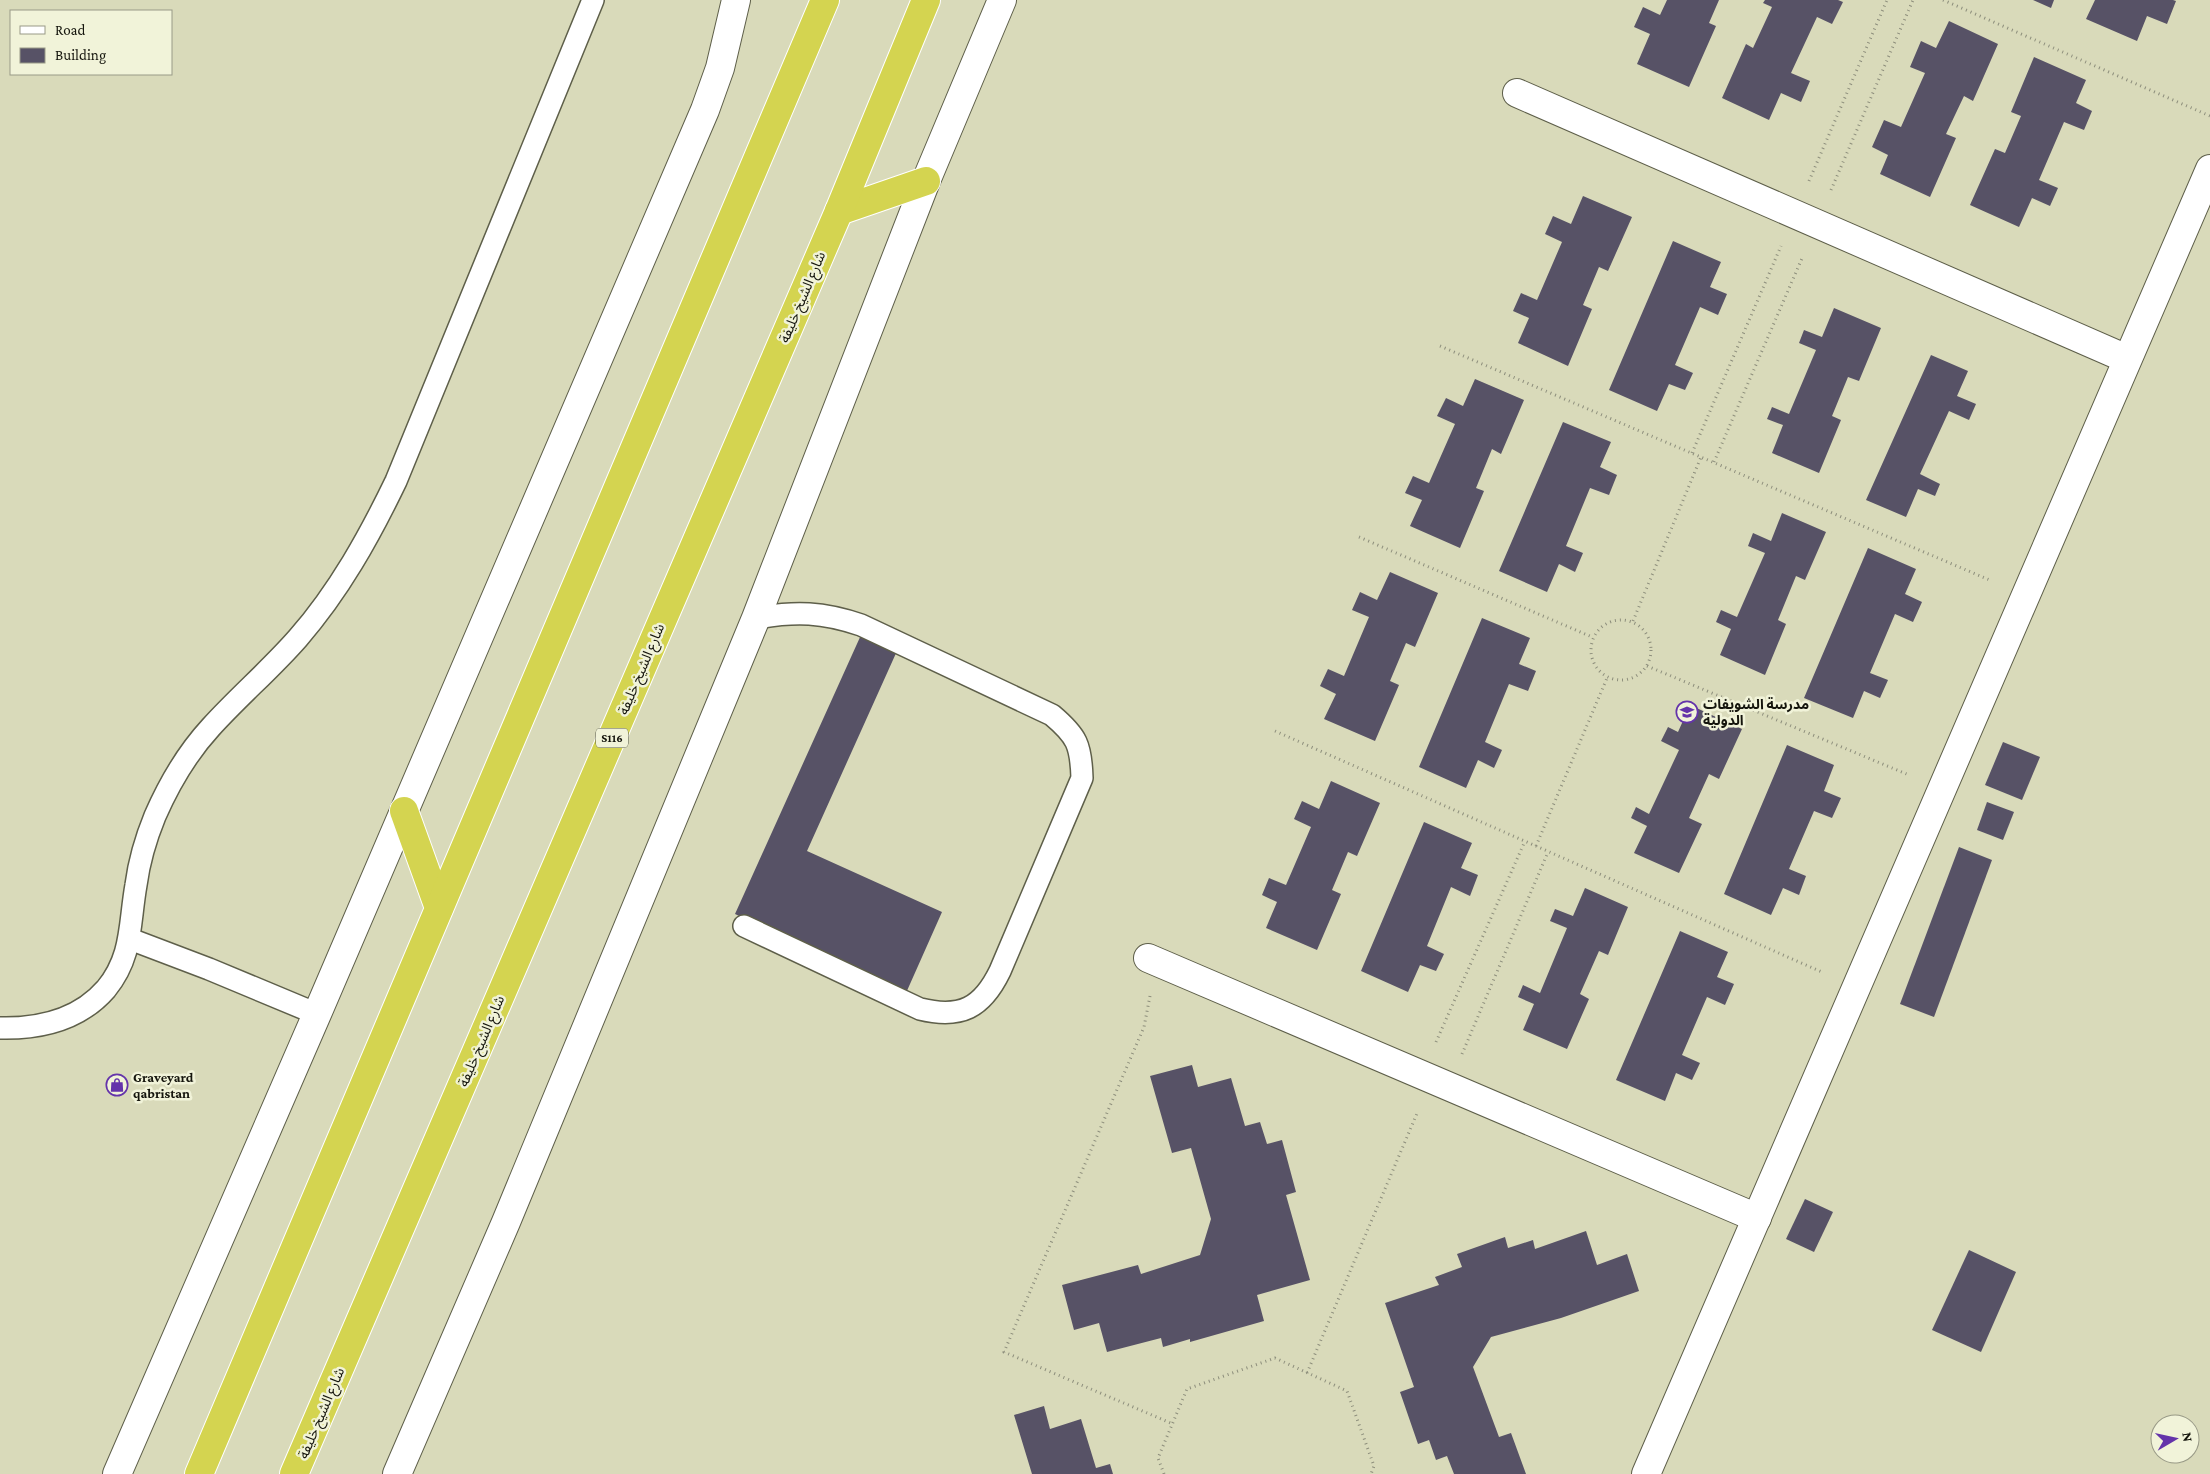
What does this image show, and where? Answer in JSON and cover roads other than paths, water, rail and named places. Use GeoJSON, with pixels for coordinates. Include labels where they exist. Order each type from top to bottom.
{"type":"FeatureCollection","features":[{"type":"Feature","properties":{"kind":"highway"},"geometry":{"type":"LineString","coordinates":[[199,1474],[826,0]]}},
{"type":"Feature","properties":{"kind":"highway","name":"شارع الشيخ خليفة"},"geometry":{"type":"LineString","coordinates":[[294,1474],[838,211],[926,0]]}},
{"type":"Feature","properties":{"kind":"highway"},"geometry":{"type":"LineString","coordinates":[[838,211],[926,181]]}},
{"type":"Feature","properties":{"kind":"highway"},"geometry":{"type":"LineString","coordinates":[[404,811],[439,908]]}},
{"type":"Feature","properties":{"kind":"street"},"geometry":{"type":"LineString","coordinates":[[117,1474],[317,1014],[705,110],[720,68],[736,0]]}},
{"type":"Feature","properties":{"kind":"street"},"geometry":{"type":"LineString","coordinates":[[397,1474],[506,1222],[756,618],[926,181],[1002,0]]}},
{"type":"Feature","properties":{"kind":"street"},"geometry":{"type":"LineString","coordinates":[[1517,92],[2127,359]]}},
{"type":"Feature","properties":{"kind":"street"},"geometry":{"type":"LineString","coordinates":[[1646,1474],[2210,169]]}},
{"type":"Feature","properties":{"kind":"street"},"geometry":{"type":"LineString","coordinates":[[1148,958],[1757,1218]]}},
{"type":"Feature","properties":{"kind":"lane"},"geometry":{"type":"LineString","coordinates":[[0,1028],[27,1027],[60,1021],[92,1002],[106,989],[116,974],[125,957],[130,938],[136,886],[143,851],[154,818],[169,786],[188,756],[210,728],[268,671],[299,637],[327,601],[353,562],[376,522],[400,472],[593,0]]}},
{"type":"Feature","properties":{"kind":"lane"},"geometry":{"type":"LineString","coordinates":[[744,926],[920,1009],[940,1014],[959,1011],[977,1003],[992,989],[1082,778],[1081,753],[1070,731],[1052,715],[861,625],[835,617],[800,613],[782,613],[756,618]]}},
{"type":"Feature","properties":{"kind":"lane"},"geometry":{"type":"LineString","coordinates":[[130,938],[317,1014]]}},
{"type":"Feature","properties":{"kind":"place","name":"مدرسة الشويفات الدولية"},"geometry":{"type":"Point","coordinates":[1687,712]}},
{"type":"Feature","properties":{"kind":"place","name":"Graveyard qabristan"},"geometry":{"type":"Point","coordinates":[117,1085]}}]}
